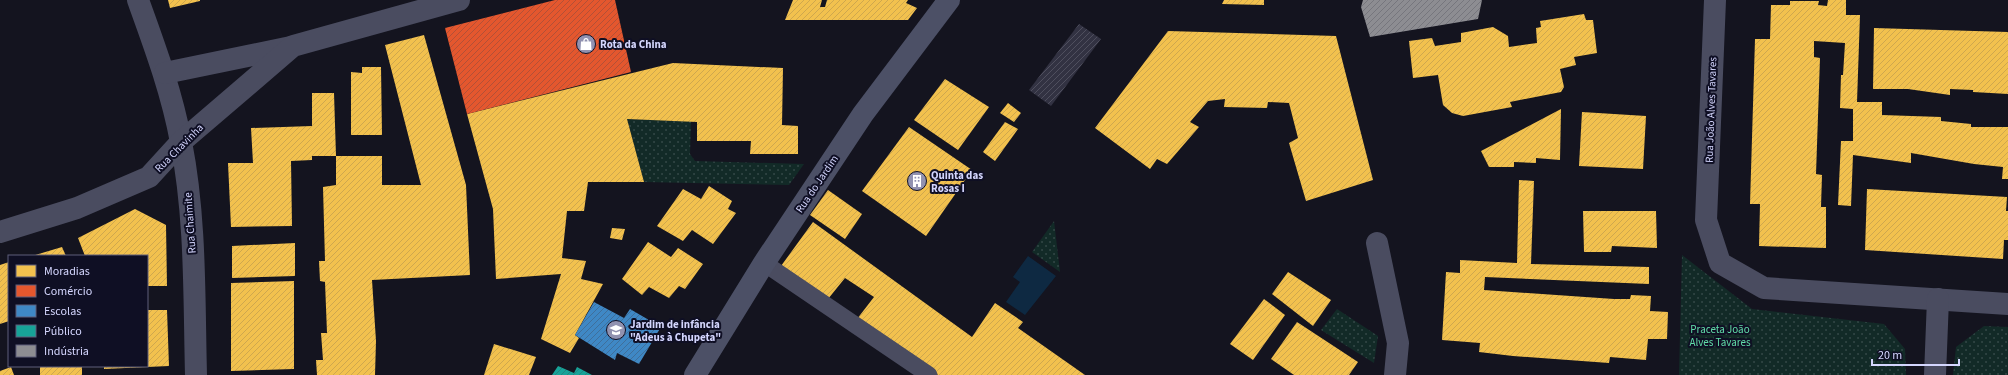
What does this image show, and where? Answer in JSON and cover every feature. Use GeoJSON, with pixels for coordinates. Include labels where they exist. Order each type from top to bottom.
{"type":"FeatureCollection","features":[{"type":"Feature","properties":{"kind":"main road","name":"Rua do Jardim"},"geometry":{"type":"LineString","coordinates":[[695,375],[764,263],[863,114],[949,0]]}},
{"type":"Feature","properties":{"kind":"street","name":"Rua Chaimite"},"geometry":{"type":"LineString","coordinates":[[138,0],[165,73],[181,142],[191,211],[196,375]]}},
{"type":"Feature","properties":{"kind":"street","name":"Rua Chavinha"},"geometry":{"type":"LineString","coordinates":[[165,73],[293,46],[458,0]]}},
{"type":"Feature","properties":{"kind":"street","name":"Rua João Alves Tavares"},"geometry":{"type":"LineString","coordinates":[[1715,0],[1706,220],[1720,263],[1764,288],[1938,299]]}},
{"type":"Feature","properties":{"kind":"street","name":"Rua Chavinha"},"geometry":{"type":"LineString","coordinates":[[0,232],[77,208],[149,178],[181,142],[293,46]]}},
{"type":"Feature","properties":{"kind":"street"},"geometry":{"type":"LineString","coordinates":[[1377,243],[1398,343],[1395,375]]}},
{"type":"Feature","properties":{"kind":"street"},"geometry":{"type":"LineString","coordinates":[[1935,375],[1938,299],[2008,304]]}},
{"type":"Feature","properties":{"kind":"lane"},"geometry":{"type":"LineString","coordinates":[[764,263],[928,375]]}},
{"type":"Feature","properties":{"kind":"green space"},"geometry":{"type":"Polygon","coordinates":[[[627,119],[691,121],[690,154],[695,161],[804,164],[789,185],[644,182],[627,119]]]}},
{"type":"Feature","properties":{"kind":"green space"},"geometry":{"type":"Polygon","coordinates":[[[1054,221],[1060,272],[1032,252],[1054,221]]]}},
{"type":"Feature","properties":{"kind":"green space","name":"Praceta João Alves Tavares"},"geometry":{"type":"Polygon","coordinates":[[[1682,255],[1752,309],[1884,324],[1905,349],[1906,375],[1679,375],[1682,255]]]}},
{"type":"Feature","properties":{"kind":"green space"},"geometry":{"type":"Polygon","coordinates":[[[1337,309],[1378,336],[1374,363],[1321,330],[1337,309]]]}},
{"type":"Feature","properties":{"kind":"green space"},"geometry":{"type":"Polygon","coordinates":[[[1984,326],[2008,327],[2008,375],[1953,375],[1956,347],[1984,326]]]}},
{"type":"Feature","properties":{"kind":"water"},"geometry":{"type":"Polygon","coordinates":[[[1028,256],[1056,276],[1025,315],[1006,302],[1020,282],[1013,277],[1028,256]]]}},
{"type":"Feature","properties":{"kind":"building: Moradias"},"geometry":{"type":"Polygon","coordinates":[[[168,0],[200,0],[200,1],[170,8],[168,0]]]}},
{"type":"Feature","properties":{"kind":"building: Moradias"},"geometry":{"type":"Polygon","coordinates":[[[793,0],[822,0],[820,7],[825,7],[827,0],[908,0],[906,3],[917,8],[908,20],[785,20],[793,0]]]}},
{"type":"Feature","properties":{"kind":"building: Moradias"},"geometry":{"type":"Polygon","coordinates":[[[1224,0],[1264,0],[1264,5],[1222,4],[1224,0]]]}},
{"type":"Feature","properties":{"kind":"building: Moradias"},"geometry":{"type":"Polygon","coordinates":[[[1828,0],[1846,0],[1846,15],[1860,15],[1857,102],[1882,102],[1882,115],[1941,117],[1941,121],[1971,124],[1971,127],[2008,127],[2008,179],[2002,179],[2003,167],[1974,164],[1911,153],[1911,163],[1853,155],[1851,206],[1838,205],[1841,141],[1853,141],[1853,109],[1840,108],[1841,75],[1843,75],[1845,43],[1814,41],[1814,57],[1820,58],[1816,174],[1822,175],[1821,207],[1826,207],[1826,248],[1759,246],[1760,204],[1750,204],[1755,39],[1770,39],[1771,5],[1790,5],[1790,1],[1819,1],[1818,5],[1827,6],[1828,0]]]}},
{"type":"Feature","properties":{"kind":"building: Moradias"},"geometry":{"type":"Polygon","coordinates":[[[1584,14],[1586,20],[1593,20],[1597,53],[1574,57],[1576,65],[1560,69],[1564,87],[1561,92],[1510,102],[1512,107],[1463,116],[1452,113],[1443,105],[1438,75],[1413,78],[1409,41],[1432,38],[1435,46],[1461,42],[1461,33],[1493,27],[1508,36],[1509,47],[1537,43],[1536,28],[1541,27],[1540,21],[1584,14]]]}},
{"type":"Feature","properties":{"kind":"building: Moradias"},"geometry":{"type":"Polygon","coordinates":[[[1874,28],[2008,32],[2008,94],[1950,89],[1950,95],[1908,89],[1873,89],[1874,28]]]}},
{"type":"Feature","properties":{"kind":"building: Moradias"},"geometry":{"type":"Polygon","coordinates":[[[1168,31],[1336,36],[1373,180],[1306,201],[1289,143],[1298,138],[1289,103],[1268,102],[1267,108],[1224,107],[1225,99],[1208,101],[1190,122],[1199,127],[1167,164],[1157,159],[1150,169],[1095,128],[1168,31]]]}},
{"type":"Feature","properties":{"kind":"building: Moradias"},"geometry":{"type":"Polygon","coordinates":[[[424,35],[466,185],[470,275],[372,280],[376,341],[375,375],[317,375],[316,360],[323,360],[321,333],[327,333],[325,282],[320,281],[319,261],[325,261],[323,187],[336,185],[336,156],[382,156],[382,185],[421,185],[385,45],[424,35]]]}},
{"type":"Feature","properties":{"kind":"building: Moradias"},"geometry":{"type":"Polygon","coordinates":[[[673,63],[783,68],[782,125],[798,126],[798,154],[750,154],[751,141],[697,141],[697,122],[627,119],[644,182],[588,182],[584,211],[567,211],[562,258],[586,261],[581,279],[603,284],[575,335],[579,338],[570,353],[541,339],[561,274],[496,279],[493,209],[467,114],[673,63]]]}},
{"type":"Feature","properties":{"kind":"building: Moradias"},"geometry":{"type":"Polygon","coordinates":[[[362,67],[381,67],[382,135],[351,135],[351,72],[362,73],[362,67]]]}},
{"type":"Feature","properties":{"kind":"building: Moradias"},"geometry":{"type":"Polygon","coordinates":[[[945,79],[989,107],[958,150],[914,120],[945,79]]]}},
{"type":"Feature","properties":{"kind":"building: Moradias"},"geometry":{"type":"Polygon","coordinates":[[[312,93],[334,93],[336,156],[312,156],[312,160],[291,161],[292,226],[231,227],[228,163],[253,163],[251,128],[312,126],[312,93]]]}},
{"type":"Feature","properties":{"kind":"building: Moradias"},"geometry":{"type":"Polygon","coordinates":[[[1008,103],[1021,113],[1014,122],[1000,113],[1008,103]]]}},
{"type":"Feature","properties":{"kind":"building: Moradias"},"geometry":{"type":"Polygon","coordinates":[[[1561,109],[1560,160],[1536,158],[1536,163],[1514,162],[1514,167],[1489,167],[1481,151],[1561,109]]]}},
{"type":"Feature","properties":{"kind":"building: Moradias"},"geometry":{"type":"Polygon","coordinates":[[[1582,112],[1646,116],[1643,169],[1579,166],[1582,112]]]}},
{"type":"Feature","properties":{"kind":"building: Moradias"},"geometry":{"type":"Polygon","coordinates":[[[1005,122],[1018,129],[995,161],[983,152],[1005,122]]]}},
{"type":"Feature","properties":{"kind":"building: Moradias","name":"Quinta das Rosas I"},"geometry":{"type":"Polygon","coordinates":[[[909,127],[972,170],[926,236],[862,191],[909,127]]]}},
{"type":"Feature","properties":{"kind":"building: Moradias"},"geometry":{"type":"Polygon","coordinates":[[[1519,180],[1534,181],[1531,264],[1649,267],[1649,284],[1485,277],[1484,290],[1614,299],[1630,299],[1631,295],[1651,296],[1650,311],[1668,312],[1667,339],[1648,339],[1646,360],[1610,357],[1609,363],[1513,356],[1479,352],[1480,343],[1442,340],[1446,272],[1460,273],[1460,260],[1517,263],[1519,180]]]}},
{"type":"Feature","properties":{"kind":"building: Moradias"},"geometry":{"type":"Polygon","coordinates":[[[709,186],[732,201],[728,209],[736,213],[713,244],[692,230],[683,241],[657,226],[683,189],[701,199],[709,186]]]}},
{"type":"Feature","properties":{"kind":"building: Moradias"},"geometry":{"type":"Polygon","coordinates":[[[1867,189],[2007,197],[2006,211],[2008,211],[2008,240],[2004,240],[2003,259],[1865,250],[1867,189]]]}},
{"type":"Feature","properties":{"kind":"building: Moradias"},"geometry":{"type":"Polygon","coordinates":[[[828,190],[862,214],[845,239],[810,215],[828,190]]]}},
{"type":"Feature","properties":{"kind":"building: Moradias"},"geometry":{"type":"Polygon","coordinates":[[[135,209],[166,225],[167,286],[148,286],[148,255],[85,255],[78,238],[135,209]]]}},
{"type":"Feature","properties":{"kind":"building: Moradias"},"geometry":{"type":"Polygon","coordinates":[[[1583,211],[1656,211],[1657,248],[1612,246],[1611,252],[1584,252],[1583,211]]]}},
{"type":"Feature","properties":{"kind":"building: Moradias"},"geometry":{"type":"Polygon","coordinates":[[[813,222],[972,337],[995,303],[1023,322],[1018,328],[1085,375],[938,375],[857,319],[874,297],[845,278],[828,299],[781,266],[813,222]]]}},
{"type":"Feature","properties":{"kind":"building: Moradias"},"geometry":{"type":"Polygon","coordinates":[[[612,228],[625,229],[622,240],[610,238],[612,228]]]}},
{"type":"Feature","properties":{"kind":"building: Moradias"},"geometry":{"type":"Polygon","coordinates":[[[648,242],[671,257],[678,248],[703,264],[685,289],[679,286],[669,298],[649,287],[642,295],[622,279],[648,242]]]}},
{"type":"Feature","properties":{"kind":"building: Moradias"},"geometry":{"type":"Polygon","coordinates":[[[295,243],[295,276],[232,278],[232,246],[295,243]]]}},
{"type":"Feature","properties":{"kind":"building: Moradias"},"geometry":{"type":"Polygon","coordinates":[[[62,247],[66,255],[35,255],[62,247]]]}},
{"type":"Feature","properties":{"kind":"building: Moradias"},"geometry":{"type":"Polygon","coordinates":[[[8,262],[8,321],[0,324],[0,265],[8,262]]]}},
{"type":"Feature","properties":{"kind":"building: Moradias"},"geometry":{"type":"Polygon","coordinates":[[[1288,272],[1331,300],[1313,326],[1272,294],[1288,272]]]}},
{"type":"Feature","properties":{"kind":"building: Moradias"},"geometry":{"type":"Polygon","coordinates":[[[294,281],[294,369],[231,371],[231,283],[294,281]]]}},
{"type":"Feature","properties":{"kind":"building: Moradias"},"geometry":{"type":"Polygon","coordinates":[[[1264,299],[1285,315],[1253,360],[1230,344],[1264,299]]]}},
{"type":"Feature","properties":{"kind":"building: Moradias"},"geometry":{"type":"Polygon","coordinates":[[[148,310],[167,310],[169,366],[148,367],[148,310]]]}},
{"type":"Feature","properties":{"kind":"building: Moradias"},"geometry":{"type":"Polygon","coordinates":[[[1297,322],[1358,362],[1349,375],[1294,375],[1271,359],[1297,322]]]}},
{"type":"Feature","properties":{"kind":"building: Moradias"},"geometry":{"type":"Polygon","coordinates":[[[494,344],[536,357],[529,375],[484,375],[494,344]]]}},
{"type":"Feature","properties":{"kind":"building: Moradias"},"geometry":{"type":"Polygon","coordinates":[[[11,367],[14,375],[0,375],[0,371],[11,367]]]}},
{"type":"Feature","properties":{"kind":"building: Moradias"},"geometry":{"type":"Polygon","coordinates":[[[40,367],[82,367],[82,375],[40,375],[40,367]]]}},
{"type":"Feature","properties":{"kind":"building: Moradias"},"geometry":{"type":"Polygon","coordinates":[[[104,367],[147,367],[104,369],[104,367]]]}},
{"type":"Feature","properties":{"kind":"building: Comércio"},"geometry":{"type":"Polygon","coordinates":[[[555,0],[615,0],[631,72],[467,114],[445,28],[555,0]]]}},
{"type":"Feature","properties":{"kind":"building: Escolas"},"geometry":{"type":"Polygon","coordinates":[[[594,302],[624,318],[630,309],[661,327],[639,364],[617,353],[615,360],[575,335],[594,302]]]}},
{"type":"Feature","properties":{"kind":"building: Público"},"geometry":{"type":"Polygon","coordinates":[[[558,366],[574,373],[577,367],[592,375],[552,375],[558,366]]]}},
{"type":"Feature","properties":{"kind":"building: Indústria"},"geometry":{"type":"Polygon","coordinates":[[[1363,0],[1482,0],[1478,19],[1370,37],[1361,7],[1363,0]]]}},
{"type":"Feature","properties":{"kind":"building: Outros"},"geometry":{"type":"Polygon","coordinates":[[[1079,24],[1101,39],[1051,106],[1029,90],[1079,24]]]}},
{"type":"Feature","properties":{"kind":"place","name":"Rota da China"},"geometry":{"type":"Point","coordinates":[586,44]}},
{"type":"Feature","properties":{"kind":"place","name":"Quinta das Rosas I"},"geometry":{"type":"Point","coordinates":[917,181]}},
{"type":"Feature","properties":{"kind":"place","name":"Jardim de infância \"Adeus à Chupeta\""},"geometry":{"type":"Point","coordinates":[616,330]}}]}
